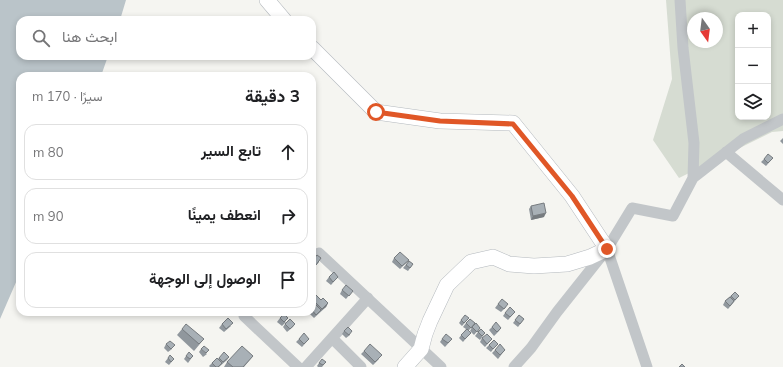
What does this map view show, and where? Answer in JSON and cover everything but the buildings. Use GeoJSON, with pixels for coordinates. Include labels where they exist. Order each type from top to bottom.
{"type":"FeatureCollection","features":[{"type":"Feature","properties":{"kind":"main road"},"geometry":{"type":"LineString","coordinates":[[267,0],[281,16]]}},
{"type":"Feature","properties":{"kind":"main road"},"geometry":{"type":"LineString","coordinates":[[316,52],[376,112],[440,121],[513,124],[572,196],[607,249],[590,257],[567,264],[534,266],[509,264],[493,257],[471,262],[447,285],[428,328],[421,349],[404,367]]}},
{"type":"Feature","properties":{"kind":"street"},"geometry":{"type":"LineString","coordinates":[[680,0],[683,48],[694,143],[693,178]]}},
{"type":"Feature","properties":{"kind":"street"},"geometry":{"type":"LineString","coordinates":[[514,367],[531,348],[557,312],[607,249],[632,208],[673,216],[693,178],[743,139],[783,119]]}},
{"type":"Feature","properties":{"kind":"street"},"geometry":{"type":"LineString","coordinates":[[726,152],[783,200]]}},
{"type":"Feature","properties":{"kind":"street"},"geometry":{"type":"LineString","coordinates":[[607,249],[647,367]]}},
{"type":"Feature","properties":{"kind":"street"},"geometry":{"type":"LineString","coordinates":[[319,253],[441,367]]}},
{"type":"Feature","properties":{"kind":"street"},"geometry":{"type":"LineString","coordinates":[[306,367],[368,298]]}},
{"type":"Feature","properties":{"kind":"street"},"geometry":{"type":"LineString","coordinates":[[244,316],[298,367]]}},
{"type":"Feature","properties":{"kind":"street"},"geometry":{"type":"LineString","coordinates":[[332,338],[361,367]]}},
{"type":"Feature","properties":{"kind":"shaded area"},"geometry":{"type":"Polygon","coordinates":[[[0,0],[126,0],[121,16],[16,16],[16,60],[107,60],[102,72],[16,72],[16,282],[0,319],[0,0]]]}},
{"type":"Feature","properties":{"kind":"shaded area"},"geometry":{"type":"Polygon","coordinates":[[[666,0],[783,0],[783,131],[772,132],[679,178],[653,140],[672,79],[666,0]]]}},
{"type":"Feature","properties":{"kind":"route"},"geometry":{"type":"LineString","coordinates":[[376,112],[440,121],[513,124],[572,196],[607,249]]}}]}
